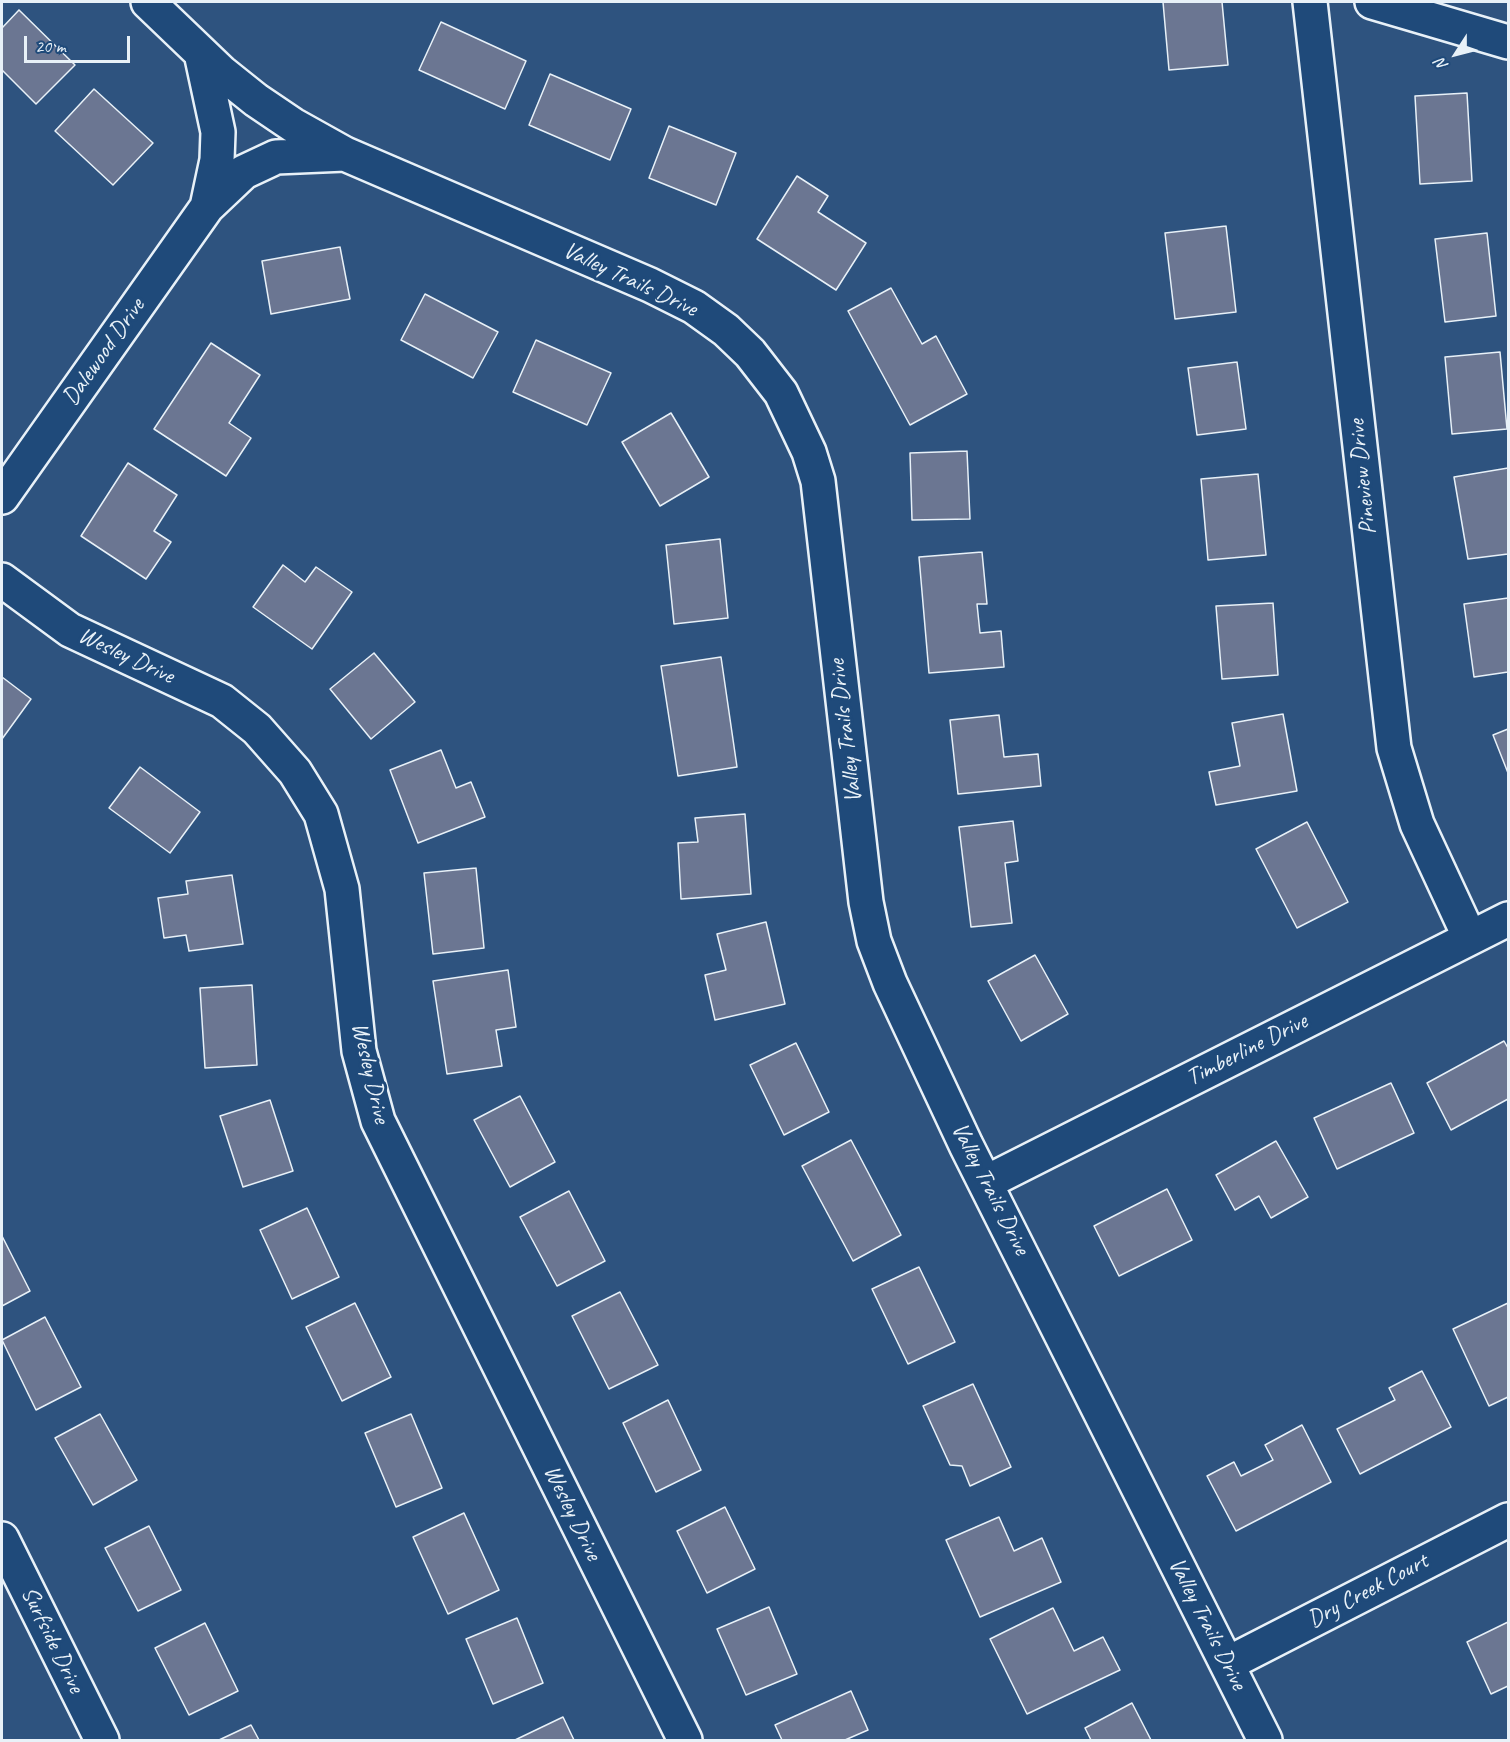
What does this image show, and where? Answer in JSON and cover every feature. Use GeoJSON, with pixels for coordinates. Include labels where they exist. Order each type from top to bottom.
{"type":"FeatureCollection","features":[{"type":"Feature","properties":{"kind":"street","name":"Valley Trails Drive"},"geometry":{"type":"LineString","coordinates":[[148,2],[201,53],[255,100],[345,154],[650,285],[694,308],[726,330],[750,353],[781,393],[809,452],[818,481],[866,902],[874,941],[890,983],[966,1145],[987,1182],[1265,1740]]}},
{"type":"Feature","properties":{"kind":"street","name":"Pineview Drive"},"geometry":{"type":"LineString","coordinates":[[1310,2],[1394,748],[1418,824],[1470,938]]}},
{"type":"Feature","properties":{"kind":"street"},"geometry":{"type":"LineString","coordinates":[[1372,2],[1509,42]]}},
{"type":"Feature","properties":{"kind":"street","name":"Dalewood Drive"},"geometry":{"type":"LineString","coordinates":[[201,53],[218,132],[217,160],[207,207]]}},
{"type":"Feature","properties":{"kind":"street","name":"Dalewood Drive"},"geometry":{"type":"LineString","coordinates":[[2,497],[207,207],[244,172],[276,158],[345,154]]}},
{"type":"Feature","properties":{"kind":"street","name":"Wesley Drive"},"geometry":{"type":"LineString","coordinates":[[2,580],[70,630],[222,701],[257,729],[295,772],[321,814],[342,889],[359,1051],[378,1121],[685,1740]]}},
{"type":"Feature","properties":{"kind":"street","name":"Timberline Drive"},"geometry":{"type":"LineString","coordinates":[[987,1182],[1509,919]]}},
{"type":"Feature","properties":{"kind":"street","name":"Dry Creek Court"},"geometry":{"type":"LineString","coordinates":[[1227,1664],[1509,1520]]}},
{"type":"Feature","properties":{"kind":"street","name":"Surfside Drive"},"geometry":{"type":"LineString","coordinates":[[2,1539],[102,1740]]}},
{"type":"Feature","properties":{"kind":"building"},"geometry":{"type":"Polygon","coordinates":[[[1163,2],[1222,2],[1228,65],[1169,70],[1163,2]]]}},
{"type":"Feature","properties":{"kind":"building"},"geometry":{"type":"Polygon","coordinates":[[[19,10],[75,65],[36,104],[2,70],[2,28],[19,10]]]}},
{"type":"Feature","properties":{"kind":"building"},"geometry":{"type":"Polygon","coordinates":[[[441,22],[526,61],[505,109],[419,70],[441,22]]]}},
{"type":"Feature","properties":{"kind":"building"},"geometry":{"type":"Polygon","coordinates":[[[550,74],[631,109],[610,160],[529,125],[550,74]]]}},
{"type":"Feature","properties":{"kind":"building"},"geometry":{"type":"Polygon","coordinates":[[[94,89],[153,143],[113,185],[55,131],[94,89]]]}},
{"type":"Feature","properties":{"kind":"building"},"geometry":{"type":"Polygon","coordinates":[[[1467,93],[1472,181],[1420,184],[1415,96],[1467,93]]]}},
{"type":"Feature","properties":{"kind":"building"},"geometry":{"type":"Polygon","coordinates":[[[669,126],[736,153],[716,205],[649,178],[669,126]]]}},
{"type":"Feature","properties":{"kind":"building"},"geometry":{"type":"Polygon","coordinates":[[[797,176],[828,196],[818,212],[866,243],[836,290],[757,239],[797,176]]]}},
{"type":"Feature","properties":{"kind":"building"},"geometry":{"type":"Polygon","coordinates":[[[1226,226],[1236,312],[1175,319],[1165,233],[1226,226]]]}},
{"type":"Feature","properties":{"kind":"building"},"geometry":{"type":"Polygon","coordinates":[[[1487,233],[1496,316],[1445,322],[1435,239],[1487,233]]]}},
{"type":"Feature","properties":{"kind":"building"},"geometry":{"type":"Polygon","coordinates":[[[340,247],[350,299],[271,314],[262,261],[340,247]]]}},
{"type":"Feature","properties":{"kind":"building"},"geometry":{"type":"Polygon","coordinates":[[[891,288],[922,344],[936,336],[967,394],[910,425],[848,311],[891,288]]]}},
{"type":"Feature","properties":{"kind":"building"},"geometry":{"type":"Polygon","coordinates":[[[425,294],[498,332],[473,378],[401,340],[425,294]]]}},
{"type":"Feature","properties":{"kind":"building"},"geometry":{"type":"Polygon","coordinates":[[[536,340],[611,373],[587,425],[513,392],[536,340]]]}},
{"type":"Feature","properties":{"kind":"building"},"geometry":{"type":"Polygon","coordinates":[[[211,343],[260,375],[229,423],[251,438],[226,476],[154,429],[211,343]]]}},
{"type":"Feature","properties":{"kind":"building"},"geometry":{"type":"Polygon","coordinates":[[[1500,352],[1507,429],[1452,434],[1445,357],[1500,352]]]}},
{"type":"Feature","properties":{"kind":"building"},"geometry":{"type":"Polygon","coordinates":[[[1237,362],[1246,429],[1197,435],[1188,368],[1237,362]]]}},
{"type":"Feature","properties":{"kind":"building"},"geometry":{"type":"Polygon","coordinates":[[[671,413],[709,477],[660,506],[622,442],[671,413]]]}},
{"type":"Feature","properties":{"kind":"building"},"geometry":{"type":"Polygon","coordinates":[[[967,451],[970,519],[912,520],[910,453],[967,451]]]}},
{"type":"Feature","properties":{"kind":"building"},"geometry":{"type":"Polygon","coordinates":[[[128,463],[177,495],[154,531],[171,542],[146,579],[81,536],[128,463]]]}},
{"type":"Feature","properties":{"kind":"building"},"geometry":{"type":"Polygon","coordinates":[[[1508,468],[1508,554],[1468,559],[1454,477],[1508,468]]]}},
{"type":"Feature","properties":{"kind":"building"},"geometry":{"type":"Polygon","coordinates":[[[1258,474],[1266,555],[1208,560],[1201,479],[1258,474]]]}},
{"type":"Feature","properties":{"kind":"building"},"geometry":{"type":"Polygon","coordinates":[[[720,539],[728,618],[674,624],[666,545],[720,539]]]}},
{"type":"Feature","properties":{"kind":"building"},"geometry":{"type":"Polygon","coordinates":[[[982,552],[987,604],[977,604],[980,633],[1001,631],[1004,667],[929,673],[919,557],[982,552]]]}},
{"type":"Feature","properties":{"kind":"building"},"geometry":{"type":"Polygon","coordinates":[[[283,565],[305,582],[316,567],[352,592],[312,649],[253,607],[283,565]]]}},
{"type":"Feature","properties":{"kind":"building"},"geometry":{"type":"Polygon","coordinates":[[[1508,598],[1508,672],[1474,677],[1464,604],[1508,598]]]}},
{"type":"Feature","properties":{"kind":"building"},"geometry":{"type":"Polygon","coordinates":[[[1273,603],[1278,675],[1222,679],[1216,606],[1273,603]]]}},
{"type":"Feature","properties":{"kind":"building"},"geometry":{"type":"Polygon","coordinates":[[[374,653],[415,702],[371,739],[330,689],[374,653]]]}},
{"type":"Feature","properties":{"kind":"building"},"geometry":{"type":"Polygon","coordinates":[[[721,657],[737,767],[678,776],[661,666],[721,657]]]}},
{"type":"Feature","properties":{"kind":"building"},"geometry":{"type":"Polygon","coordinates":[[[2,677],[31,699],[2,739],[2,677]]]}},
{"type":"Feature","properties":{"kind":"building"},"geometry":{"type":"Polygon","coordinates":[[[1283,714],[1297,791],[1216,805],[1209,772],[1240,766],[1232,723],[1283,714]]]}},
{"type":"Feature","properties":{"kind":"building"},"geometry":{"type":"Polygon","coordinates":[[[999,715],[1004,757],[1038,754],[1041,786],[958,794],[950,720],[999,715]]]}},
{"type":"Feature","properties":{"kind":"building"},"geometry":{"type":"Polygon","coordinates":[[[1508,729],[1508,773],[1493,735],[1508,729]]]}},
{"type":"Feature","properties":{"kind":"building"},"geometry":{"type":"Polygon","coordinates":[[[441,750],[456,788],[471,782],[485,817],[418,843],[390,770],[441,750]]]}},
{"type":"Feature","properties":{"kind":"building"},"geometry":{"type":"Polygon","coordinates":[[[140,767],[200,812],[170,853],[109,808],[140,767]]]}},
{"type":"Feature","properties":{"kind":"building"},"geometry":{"type":"Polygon","coordinates":[[[745,814],[751,894],[681,899],[678,843],[698,842],[695,818],[745,814]]]}},
{"type":"Feature","properties":{"kind":"building"},"geometry":{"type":"Polygon","coordinates":[[[1013,821],[1018,861],[1005,863],[1012,923],[971,927],[959,827],[1013,821]]]}},
{"type":"Feature","properties":{"kind":"building"},"geometry":{"type":"Polygon","coordinates":[[[1307,822],[1348,902],[1297,928],[1256,849],[1307,822]]]}},
{"type":"Feature","properties":{"kind":"building"},"geometry":{"type":"Polygon","coordinates":[[[476,868],[484,948],[433,954],[424,873],[476,868]]]}},
{"type":"Feature","properties":{"kind":"building"},"geometry":{"type":"Polygon","coordinates":[[[232,875],[243,944],[189,951],[186,935],[164,938],[158,898],[188,894],[186,881],[232,875]]]}},
{"type":"Feature","properties":{"kind":"building"},"geometry":{"type":"Polygon","coordinates":[[[766,922],[785,1004],[715,1020],[705,975],[726,970],[717,934],[766,922]]]}},
{"type":"Feature","properties":{"kind":"building"},"geometry":{"type":"Polygon","coordinates":[[[1035,955],[1068,1014],[1021,1041],[988,981],[1035,955]]]}},
{"type":"Feature","properties":{"kind":"building"},"geometry":{"type":"Polygon","coordinates":[[[508,970],[516,1027],[496,1030],[502,1066],[447,1074],[433,981],[508,970]]]}},
{"type":"Feature","properties":{"kind":"building"},"geometry":{"type":"Polygon","coordinates":[[[252,985],[257,1065],[205,1068],[200,988],[252,985]]]}},
{"type":"Feature","properties":{"kind":"building"},"geometry":{"type":"Polygon","coordinates":[[[1504,1041],[1508,1048],[1508,1099],[1451,1130],[1427,1083],[1504,1041]]]}},
{"type":"Feature","properties":{"kind":"building"},"geometry":{"type":"Polygon","coordinates":[[[796,1043],[829,1112],[784,1135],[750,1065],[796,1043]]]}},
{"type":"Feature","properties":{"kind":"building"},"geometry":{"type":"Polygon","coordinates":[[[1391,1083],[1414,1133],[1337,1169],[1314,1118],[1391,1083]]]}},
{"type":"Feature","properties":{"kind":"building"},"geometry":{"type":"Polygon","coordinates":[[[520,1096],[555,1162],[510,1187],[474,1120],[520,1096]]]}},
{"type":"Feature","properties":{"kind":"building"},"geometry":{"type":"Polygon","coordinates":[[[270,1100],[293,1171],[243,1187],[220,1116],[270,1100]]]}},
{"type":"Feature","properties":{"kind":"building"},"geometry":{"type":"Polygon","coordinates":[[[851,1140],[901,1235],[853,1261],[802,1166],[851,1140]]]}},
{"type":"Feature","properties":{"kind":"building"},"geometry":{"type":"Polygon","coordinates":[[[1276,1141],[1308,1197],[1271,1218],[1259,1196],[1235,1210],[1216,1175],[1276,1141]]]}},
{"type":"Feature","properties":{"kind":"building"},"geometry":{"type":"Polygon","coordinates":[[[1167,1189],[1192,1240],[1119,1276],[1094,1226],[1167,1189]]]}},
{"type":"Feature","properties":{"kind":"building"},"geometry":{"type":"Polygon","coordinates":[[[569,1191],[605,1261],[557,1286],[520,1217],[569,1191]]]}},
{"type":"Feature","properties":{"kind":"building"},"geometry":{"type":"Polygon","coordinates":[[[307,1208],[339,1277],[292,1299],[260,1230],[307,1208]]]}},
{"type":"Feature","properties":{"kind":"building"},"geometry":{"type":"Polygon","coordinates":[[[2,1236],[30,1291],[2,1306],[2,1236]]]}},
{"type":"Feature","properties":{"kind":"building"},"geometry":{"type":"Polygon","coordinates":[[[919,1267],[955,1342],[908,1364],[872,1289],[919,1267]]]}},
{"type":"Feature","properties":{"kind":"building"},"geometry":{"type":"Polygon","coordinates":[[[620,1292],[658,1365],[609,1389],[572,1316],[620,1292]]]}},
{"type":"Feature","properties":{"kind":"building"},"geometry":{"type":"Polygon","coordinates":[[[355,1303],[391,1377],[342,1401],[306,1327],[355,1303]]]}},
{"type":"Feature","properties":{"kind":"building"},"geometry":{"type":"Polygon","coordinates":[[[1508,1303],[1508,1397],[1489,1406],[1453,1329],[1508,1303]]]}},
{"type":"Feature","properties":{"kind":"building"},"geometry":{"type":"Polygon","coordinates":[[[45,1317],[81,1387],[36,1410],[2,1340],[45,1317]]]}},
{"type":"Feature","properties":{"kind":"building"},"geometry":{"type":"Polygon","coordinates":[[[1422,1371],[1451,1427],[1360,1474],[1337,1429],[1395,1400],[1389,1388],[1422,1371]]]}},
{"type":"Feature","properties":{"kind":"building"},"geometry":{"type":"Polygon","coordinates":[[[973,1384],[1011,1467],[970,1486],[962,1466],[950,1465],[923,1406],[973,1384]]]}},
{"type":"Feature","properties":{"kind":"building"},"geometry":{"type":"Polygon","coordinates":[[[668,1400],[701,1470],[656,1492],[623,1423],[668,1400]]]}},
{"type":"Feature","properties":{"kind":"building"},"geometry":{"type":"Polygon","coordinates":[[[100,1414],[137,1480],[93,1505],[55,1438],[100,1414]]]}},
{"type":"Feature","properties":{"kind":"building"},"geometry":{"type":"Polygon","coordinates":[[[411,1414],[442,1488],[396,1507],[365,1433],[411,1414]]]}},
{"type":"Feature","properties":{"kind":"building"},"geometry":{"type":"Polygon","coordinates":[[[1302,1425],[1331,1482],[1236,1531],[1207,1476],[1234,1462],[1241,1476],[1273,1460],[1265,1445],[1302,1425]]]}},
{"type":"Feature","properties":{"kind":"building"},"geometry":{"type":"Polygon","coordinates":[[[725,1507],[755,1569],[707,1593],[677,1531],[725,1507]]]}},
{"type":"Feature","properties":{"kind":"building"},"geometry":{"type":"Polygon","coordinates":[[[464,1513],[499,1590],[448,1614],[413,1537],[464,1513]]]}},
{"type":"Feature","properties":{"kind":"building"},"geometry":{"type":"Polygon","coordinates":[[[999,1517],[1014,1551],[1042,1538],[1061,1582],[980,1617],[946,1540],[999,1517]]]}},
{"type":"Feature","properties":{"kind":"building"},"geometry":{"type":"Polygon","coordinates":[[[149,1526],[181,1590],[138,1611],[105,1548],[149,1526]]]}},
{"type":"Feature","properties":{"kind":"building"},"geometry":{"type":"Polygon","coordinates":[[[769,1607],[797,1674],[746,1695],[717,1629],[769,1607]]]}},
{"type":"Feature","properties":{"kind":"building"},"geometry":{"type":"Polygon","coordinates":[[[1053,1608],[1074,1651],[1103,1637],[1120,1670],[1027,1714],[990,1639],[1053,1608]]]}},
{"type":"Feature","properties":{"kind":"building"},"geometry":{"type":"Polygon","coordinates":[[[517,1618],[543,1683],[493,1704],[466,1639],[517,1618]]]}},
{"type":"Feature","properties":{"kind":"building"},"geometry":{"type":"Polygon","coordinates":[[[1508,1622],[1508,1686],[1491,1694],[1467,1642],[1508,1622]]]}},
{"type":"Feature","properties":{"kind":"building"},"geometry":{"type":"Polygon","coordinates":[[[205,1623],[238,1691],[189,1715],[155,1648],[205,1623]]]}},
{"type":"Feature","properties":{"kind":"building"},"geometry":{"type":"Polygon","coordinates":[[[851,1691],[868,1730],[845,1740],[782,1740],[775,1725],[851,1691]]]}},
{"type":"Feature","properties":{"kind":"building"},"geometry":{"type":"Polygon","coordinates":[[[1132,1703],[1151,1740],[1091,1740],[1085,1728],[1132,1703]]]}},
{"type":"Feature","properties":{"kind":"building"},"geometry":{"type":"Polygon","coordinates":[[[563,1717],[574,1740],[515,1740],[563,1717]]]}},
{"type":"Feature","properties":{"kind":"building"},"geometry":{"type":"Polygon","coordinates":[[[251,1725],[259,1740],[219,1740],[251,1725]]]}}]}
